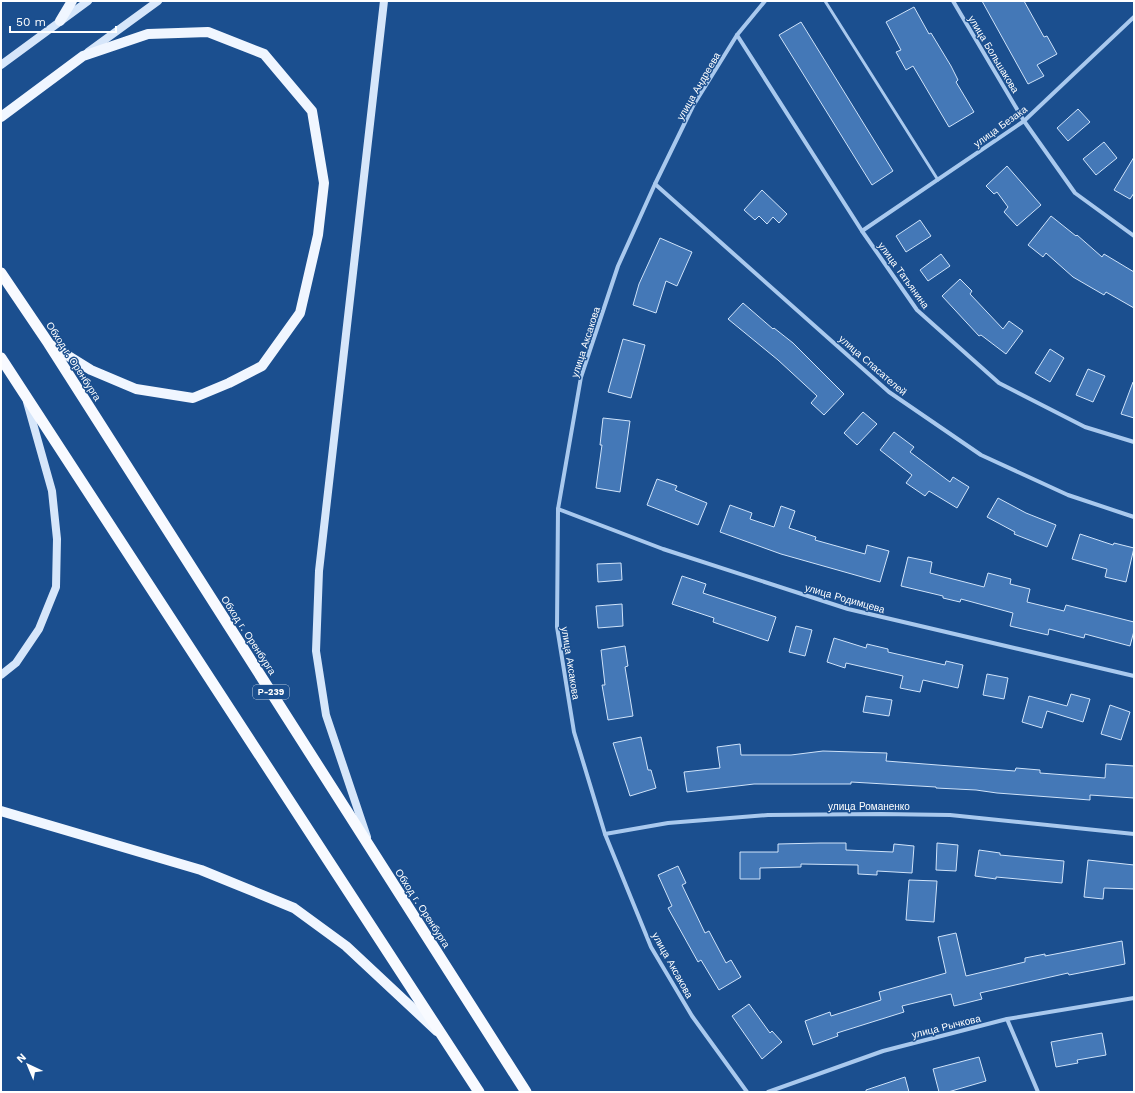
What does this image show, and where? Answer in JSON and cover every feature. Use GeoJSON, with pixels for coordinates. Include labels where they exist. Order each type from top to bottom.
{"type":"FeatureCollection","features":[{"type":"Feature","properties":{"kind":"highway","name":"Обход г. Оренбурга"},"geometry":{"type":"LineString","coordinates":[[1,273],[49,344],[526,1092]]}},
{"type":"Feature","properties":{"kind":"highway"},"geometry":{"type":"LineString","coordinates":[[1,358],[480,1092]]}},
{"type":"Feature","properties":{"kind":"main road"},"geometry":{"type":"LineString","coordinates":[[60,21],[72,1]]}},
{"type":"Feature","properties":{"kind":"main road"},"geometry":{"type":"LineString","coordinates":[[1,65],[88,1]]}},
{"type":"Feature","properties":{"kind":"main road"},"geometry":{"type":"LineString","coordinates":[[1,117],[158,1]]}},
{"type":"Feature","properties":{"kind":"main road"},"geometry":{"type":"LineString","coordinates":[[370,848],[326,715],[316,651],[319,571],[384,1]]}},
{"type":"Feature","properties":{"kind":"main road"},"geometry":{"type":"LineString","coordinates":[[49,344],[92,370],[136,389],[193,398],[229,383],[262,366],[300,313],[319,227],[324,183],[312,111],[264,54],[208,32],[148,34],[83,56]]}},
{"type":"Feature","properties":{"kind":"main road"},"geometry":{"type":"LineString","coordinates":[[1,676],[16,663],[39,629],[56,587],[58,539],[52,491],[26,397]]}},
{"type":"Feature","properties":{"kind":"main road"},"geometry":{"type":"LineString","coordinates":[[1,811],[201,870],[294,908],[346,946],[446,1040]]}},
{"type":"Feature","properties":{"kind":"street","name":"улица Андреева"},"geometry":{"type":"LineString","coordinates":[[655,184],[694,106],[737,35],[765,1]]}},
{"type":"Feature","properties":{"kind":"street","name":"улица Большакова"},"geometry":{"type":"LineString","coordinates":[[953,1],[1024,121],[1074,193],[1134,236]]}},
{"type":"Feature","properties":{"kind":"street","name":"улица Безака"},"geometry":{"type":"LineString","coordinates":[[862,231],[1024,121],[1134,17]]}},
{"type":"Feature","properties":{"kind":"street","name":"улица Татьянина"},"geometry":{"type":"LineString","coordinates":[[737,35],[862,231],[917,310],[999,383],[1085,427],[1134,442]]}},
{"type":"Feature","properties":{"kind":"street","name":"улица Аксакова"},"geometry":{"type":"LineString","coordinates":[[655,184],[618,266],[581,377],[558,508],[556,627],[574,732],[605,834],[651,947],[692,1016],[747,1092]]}},
{"type":"Feature","properties":{"kind":"street","name":"улица Спасателей"},"geometry":{"type":"LineString","coordinates":[[655,184],[895,396],[981,455],[1068,495],[1134,517]]}},
{"type":"Feature","properties":{"kind":"street","name":"улица Родимцева"},"geometry":{"type":"LineString","coordinates":[[558,508],[663,549],[848,609],[1134,676]]}},
{"type":"Feature","properties":{"kind":"street","name":"улица Романенко"},"geometry":{"type":"LineString","coordinates":[[605,834],[668,823],[768,815],[881,814],[950,815],[1134,834]]}},
{"type":"Feature","properties":{"kind":"street","name":"улица Рычкова"},"geometry":{"type":"LineString","coordinates":[[768,1092],[883,1051],[1007,1019],[1134,998]]}},
{"type":"Feature","properties":{"kind":"street"},"geometry":{"type":"LineString","coordinates":[[1007,1019],[1038,1092]]}},
{"type":"Feature","properties":{"kind":"lane"},"geometry":{"type":"LineString","coordinates":[[825,1],[938,180]]}},
{"type":"Feature","properties":{"kind":"building"},"geometry":{"type":"Polygon","coordinates":[[[982,1],[1024,1],[1044,37],[1047,36],[1057,54],[1037,65],[1044,76],[1028,84],[982,1]]]}},
{"type":"Feature","properties":{"kind":"building"},"geometry":{"type":"Polygon","coordinates":[[[914,7],[929,34],[931,33],[951,66],[958,80],[956,82],[974,112],[949,127],[913,66],[906,70],[896,52],[901,50],[886,22],[914,7]]]}},
{"type":"Feature","properties":{"kind":"building"},"geometry":{"type":"Polygon","coordinates":[[[801,22],[893,171],[872,185],[779,35],[801,22]]]}},
{"type":"Feature","properties":{"kind":"building"},"geometry":{"type":"Polygon","coordinates":[[[1078,109],[1090,122],[1068,141],[1057,128],[1078,109]]]}},
{"type":"Feature","properties":{"kind":"building"},"geometry":{"type":"Polygon","coordinates":[[[1104,142],[1117,158],[1096,175],[1083,159],[1104,142]]]}},
{"type":"Feature","properties":{"kind":"building"},"geometry":{"type":"Polygon","coordinates":[[[1134,157],[1134,193],[1130,199],[1114,190],[1134,157]]]}},
{"type":"Feature","properties":{"kind":"building"},"geometry":{"type":"Polygon","coordinates":[[[1007,166],[1041,205],[1017,226],[1004,212],[1008,207],[997,192],[994,194],[986,186],[1007,166]]]}},
{"type":"Feature","properties":{"kind":"building"},"geometry":{"type":"Polygon","coordinates":[[[762,190],[787,214],[779,223],[773,217],[767,224],[759,216],[755,220],[744,210],[762,190]]]}},
{"type":"Feature","properties":{"kind":"building"},"geometry":{"type":"Polygon","coordinates":[[[1051,216],[1076,236],[1077,235],[1102,257],[1104,254],[1134,272],[1134,308],[1106,292],[1104,295],[1073,277],[1046,253],[1043,257],[1028,245],[1051,216]]]}},
{"type":"Feature","properties":{"kind":"building"},"geometry":{"type":"Polygon","coordinates":[[[920,220],[931,236],[906,252],[896,236],[920,220]]]}},
{"type":"Feature","properties":{"kind":"building"},"geometry":{"type":"Polygon","coordinates":[[[660,238],[692,252],[677,286],[666,281],[656,313],[633,305],[639,284],[660,238]]]}},
{"type":"Feature","properties":{"kind":"building"},"geometry":{"type":"Polygon","coordinates":[[[941,254],[950,266],[928,281],[920,270],[941,254]]]}},
{"type":"Feature","properties":{"kind":"building"},"geometry":{"type":"Polygon","coordinates":[[[960,279],[972,291],[970,294],[1003,329],[1009,321],[1023,331],[1006,354],[981,335],[979,336],[942,296],[960,279]]]}},
{"type":"Feature","properties":{"kind":"building"},"geometry":{"type":"Polygon","coordinates":[[[743,303],[773,329],[774,328],[793,343],[844,394],[824,415],[811,403],[817,396],[778,360],[728,319],[743,303]]]}},
{"type":"Feature","properties":{"kind":"building"},"geometry":{"type":"Polygon","coordinates":[[[623,339],[645,345],[631,398],[608,392],[623,339]]]}},
{"type":"Feature","properties":{"kind":"building"},"geometry":{"type":"Polygon","coordinates":[[[1050,349],[1064,358],[1050,382],[1035,373],[1050,349]]]}},
{"type":"Feature","properties":{"kind":"building"},"geometry":{"type":"Polygon","coordinates":[[[1088,369],[1105,376],[1093,402],[1076,395],[1088,369]]]}},
{"type":"Feature","properties":{"kind":"building"},"geometry":{"type":"Polygon","coordinates":[[[1134,382],[1134,418],[1121,414],[1134,382]]]}},
{"type":"Feature","properties":{"kind":"building"},"geometry":{"type":"Polygon","coordinates":[[[863,412],[877,424],[857,445],[844,433],[863,412]]]}},
{"type":"Feature","properties":{"kind":"building"},"geometry":{"type":"Polygon","coordinates":[[[603,418],[630,421],[620,492],[596,488],[602,445],[600,445],[603,418]]]}},
{"type":"Feature","properties":{"kind":"building"},"geometry":{"type":"Polygon","coordinates":[[[894,432],[914,447],[910,452],[950,482],[953,477],[969,487],[957,508],[929,491],[925,496],[906,483],[912,475],[880,450],[894,432]]]}},
{"type":"Feature","properties":{"kind":"building"},"geometry":{"type":"Polygon","coordinates":[[[657,479],[677,486],[675,490],[707,503],[698,525],[647,505],[657,479]]]}},
{"type":"Feature","properties":{"kind":"building"},"geometry":{"type":"Polygon","coordinates":[[[998,498],[1026,513],[1056,525],[1047,547],[1014,534],[1015,532],[987,517],[998,498]]]}},
{"type":"Feature","properties":{"kind":"building"},"geometry":{"type":"Polygon","coordinates":[[[730,505],[752,513],[750,519],[774,527],[781,506],[795,511],[789,528],[816,537],[815,540],[865,554],[867,545],[889,551],[880,582],[781,554],[720,532],[730,505]]]}},
{"type":"Feature","properties":{"kind":"building"},"geometry":{"type":"Polygon","coordinates":[[[1080,534],[1113,545],[1114,543],[1134,548],[1126,582],[1105,577],[1107,569],[1072,559],[1080,534]]]}},
{"type":"Feature","properties":{"kind":"building"},"geometry":{"type":"Polygon","coordinates":[[[908,557],[932,562],[930,573],[984,587],[988,573],[1011,579],[1010,584],[1030,589],[1027,602],[1064,611],[1066,605],[1134,622],[1134,631],[1130,646],[1085,634],[1084,638],[1049,629],[1048,635],[1010,626],[1013,613],[961,599],[960,602],[943,598],[943,596],[901,586],[908,557]]]}},
{"type":"Feature","properties":{"kind":"building"},"geometry":{"type":"Polygon","coordinates":[[[621,563],[622,580],[598,582],[597,564],[621,563]]]}},
{"type":"Feature","properties":{"kind":"building"},"geometry":{"type":"Polygon","coordinates":[[[682,576],[706,584],[703,593],[776,617],[768,641],[713,622],[714,618],[672,604],[682,576]]]}},
{"type":"Feature","properties":{"kind":"building"},"geometry":{"type":"Polygon","coordinates":[[[622,604],[623,626],[598,628],[596,606],[622,604]]]}},
{"type":"Feature","properties":{"kind":"building"},"geometry":{"type":"Polygon","coordinates":[[[796,626],[812,630],[805,656],[789,652],[796,626]]]}},
{"type":"Feature","properties":{"kind":"building"},"geometry":{"type":"Polygon","coordinates":[[[834,638],[866,648],[867,644],[888,649],[888,652],[945,665],[946,661],[963,665],[958,688],[923,680],[920,692],[900,688],[903,676],[846,663],[845,668],[827,662],[834,638]]]}},
{"type":"Feature","properties":{"kind":"building"},"geometry":{"type":"Polygon","coordinates":[[[625,646],[628,666],[625,667],[633,716],[608,720],[602,685],[605,685],[601,650],[625,646]]]}},
{"type":"Feature","properties":{"kind":"building"},"geometry":{"type":"Polygon","coordinates":[[[987,674],[1008,678],[1004,699],[983,695],[987,674]]]}},
{"type":"Feature","properties":{"kind":"building"},"geometry":{"type":"Polygon","coordinates":[[[1071,694],[1090,699],[1083,722],[1047,711],[1042,728],[1022,722],[1029,696],[1067,706],[1071,694]]]}},
{"type":"Feature","properties":{"kind":"building"},"geometry":{"type":"Polygon","coordinates":[[[866,696],[892,700],[889,716],[863,712],[866,696]]]}},
{"type":"Feature","properties":{"kind":"building"},"geometry":{"type":"Polygon","coordinates":[[[1110,705],[1130,712],[1121,740],[1101,734],[1110,705]]]}},
{"type":"Feature","properties":{"kind":"building"},"geometry":{"type":"Polygon","coordinates":[[[641,737],[648,770],[651,770],[656,788],[630,796],[613,743],[641,737]]]}},
{"type":"Feature","properties":{"kind":"building"},"geometry":{"type":"Polygon","coordinates":[[[740,744],[741,755],[791,755],[823,751],[887,753],[886,761],[1015,771],[1016,768],[1040,770],[1040,773],[1105,778],[1106,764],[1134,766],[1134,798],[1090,795],[1090,800],[976,790],[851,782],[851,784],[754,784],[687,792],[684,772],[720,768],[717,747],[740,744]]]}},
{"type":"Feature","properties":{"kind":"building"},"geometry":{"type":"Polygon","coordinates":[[[846,843],[846,850],[893,852],[894,844],[914,846],[912,873],[877,871],[877,875],[858,874],[858,865],[801,864],[801,867],[760,868],[760,879],[740,879],[740,852],[778,852],[778,844],[846,843]]]}},
{"type":"Feature","properties":{"kind":"building"},"geometry":{"type":"Polygon","coordinates":[[[937,843],[958,845],[956,871],[936,870],[937,843]]]}},
{"type":"Feature","properties":{"kind":"building"},"geometry":{"type":"Polygon","coordinates":[[[979,850],[1000,853],[1000,855],[1064,861],[1062,883],[996,877],[996,879],[975,876],[979,850]]]}},
{"type":"Feature","properties":{"kind":"building"},"geometry":{"type":"Polygon","coordinates":[[[1088,860],[1134,865],[1134,889],[1104,888],[1103,899],[1084,897],[1088,860]]]}},
{"type":"Feature","properties":{"kind":"building"},"geometry":{"type":"Polygon","coordinates":[[[678,866],[686,883],[682,885],[705,933],[709,931],[726,963],[731,960],[741,977],[719,990],[701,960],[698,962],[668,908],[672,906],[658,875],[678,866]]]}},
{"type":"Feature","properties":{"kind":"building"},"geometry":{"type":"Polygon","coordinates":[[[909,880],[937,881],[934,922],[906,920],[909,880]]]}},
{"type":"Feature","properties":{"kind":"building"},"geometry":{"type":"Polygon","coordinates":[[[956,933],[966,976],[1025,962],[1025,958],[1045,954],[1045,956],[1122,941],[1125,964],[1069,975],[1068,973],[980,993],[982,999],[954,1006],[951,994],[902,1006],[904,1012],[837,1033],[838,1036],[813,1045],[805,1021],[830,1012],[831,1016],[881,1000],[879,992],[946,973],[938,937],[956,933]]]}},
{"type":"Feature","properties":{"kind":"building"},"geometry":{"type":"Polygon","coordinates":[[[749,1004],[770,1033],[772,1031],[782,1042],[762,1059],[732,1016],[749,1004]]]}},
{"type":"Feature","properties":{"kind":"building"},"geometry":{"type":"Polygon","coordinates":[[[1102,1033],[1106,1055],[1077,1060],[1078,1063],[1056,1067],[1051,1042],[1102,1033]]]}},
{"type":"Feature","properties":{"kind":"building"},"geometry":{"type":"Polygon","coordinates":[[[979,1057],[986,1081],[948,1092],[939,1092],[933,1069],[979,1057]]]}},
{"type":"Feature","properties":{"kind":"building"},"geometry":{"type":"Polygon","coordinates":[[[905,1077],[909,1092],[866,1092],[866,1090],[905,1077]]]}}]}
